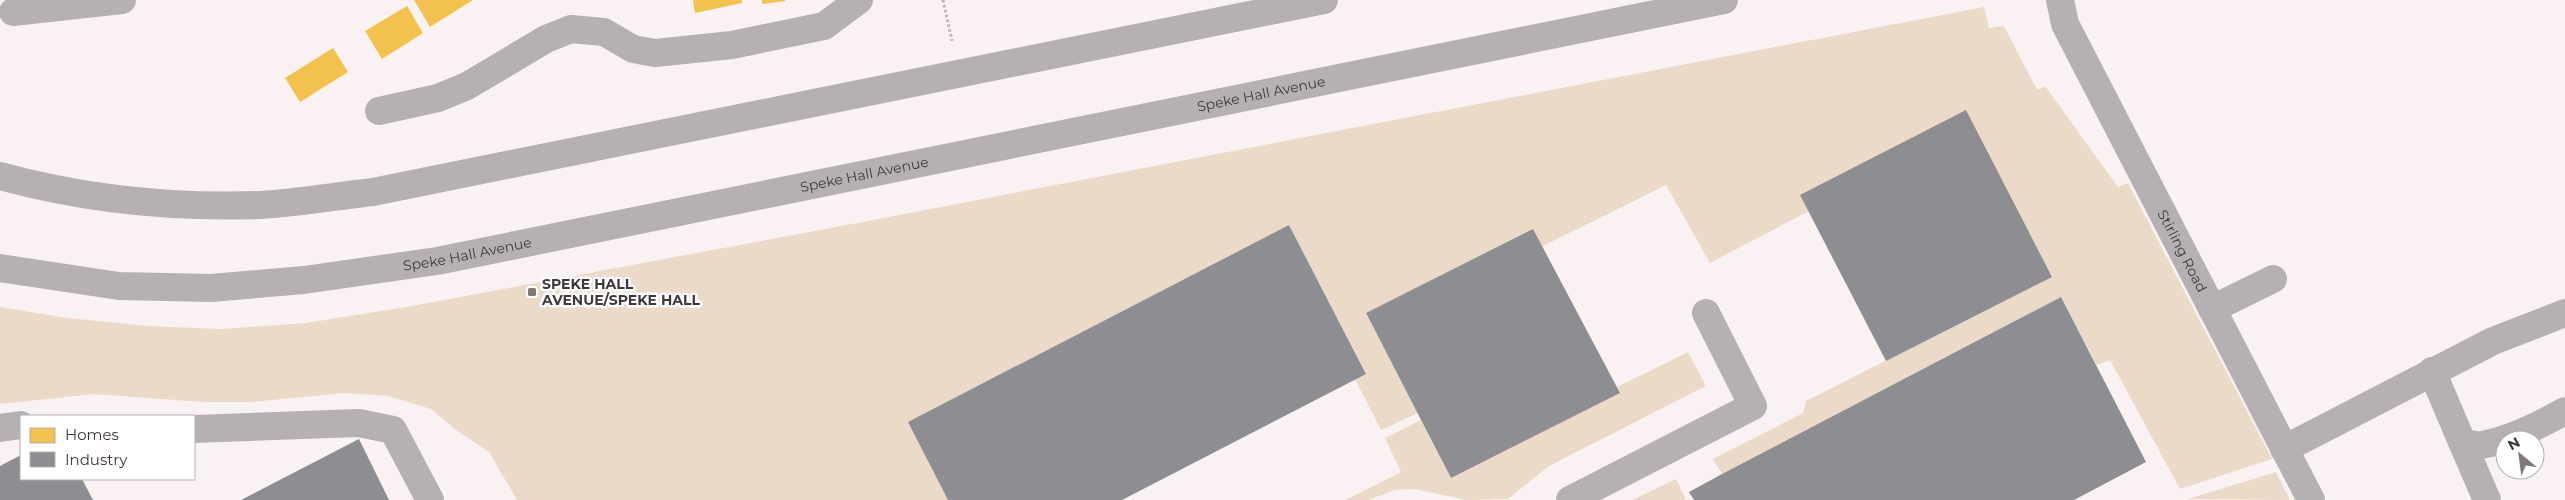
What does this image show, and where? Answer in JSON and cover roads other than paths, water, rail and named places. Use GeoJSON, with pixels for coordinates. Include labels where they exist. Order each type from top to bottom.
{"type":"FeatureCollection","features":[{"type":"Feature","properties":{"kind":"street"},"geometry":{"type":"LineString","coordinates":[[13,12],[122,0]]}},
{"type":"Feature","properties":{"kind":"street"},"geometry":{"type":"LineString","coordinates":[[379,111],[420,103],[467,86],[546,39],[571,29],[604,32],[633,49],[655,53],[723,46],[824,26],[859,0]]}},
{"type":"Feature","properties":{"kind":"street"},"geometry":{"type":"LineString","coordinates":[[0,176],[49,189],[143,202],[270,204],[374,192],[1324,0]]}},
{"type":"Feature","properties":{"kind":"street","name":"Speke Hall Avenue"},"geometry":{"type":"LineString","coordinates":[[0,268],[118,286],[211,288],[304,280],[436,261],[1724,0]]}},
{"type":"Feature","properties":{"kind":"street","name":"Stirling Road"},"geometry":{"type":"LineString","coordinates":[[2060,0],[2065,24],[2311,500]]}},
{"type":"Feature","properties":{"kind":"street"},"geometry":{"type":"LineString","coordinates":[[2212,309],[2273,279]]}},
{"type":"Feature","properties":{"kind":"street"},"geometry":{"type":"LineString","coordinates":[[1570,500],[1753,406],[1706,312]]}},
{"type":"Feature","properties":{"kind":"street"},"geometry":{"type":"LineString","coordinates":[[2284,449],[2493,341],[2565,313]]}},
{"type":"Feature","properties":{"kind":"street"},"geometry":{"type":"LineString","coordinates":[[2432,371],[2487,500]]}},
{"type":"Feature","properties":{"kind":"street"},"geometry":{"type":"LineString","coordinates":[[2462,442],[2480,446],[2546,422],[2565,411]]}},
{"type":"Feature","properties":{"kind":"street"},"geometry":{"type":"LineString","coordinates":[[195,429],[359,423],[393,430],[430,500]]}},
{"type":"Feature","properties":{"kind":"street"},"geometry":{"type":"LineString","coordinates":[[0,428],[20,424]]}},
{"type":"Feature","properties":{"kind":"place","name":"SPEKE HALL AVENUE/SPEKE HALL"},"geometry":{"type":"Point","coordinates":[532,292]}}]}
